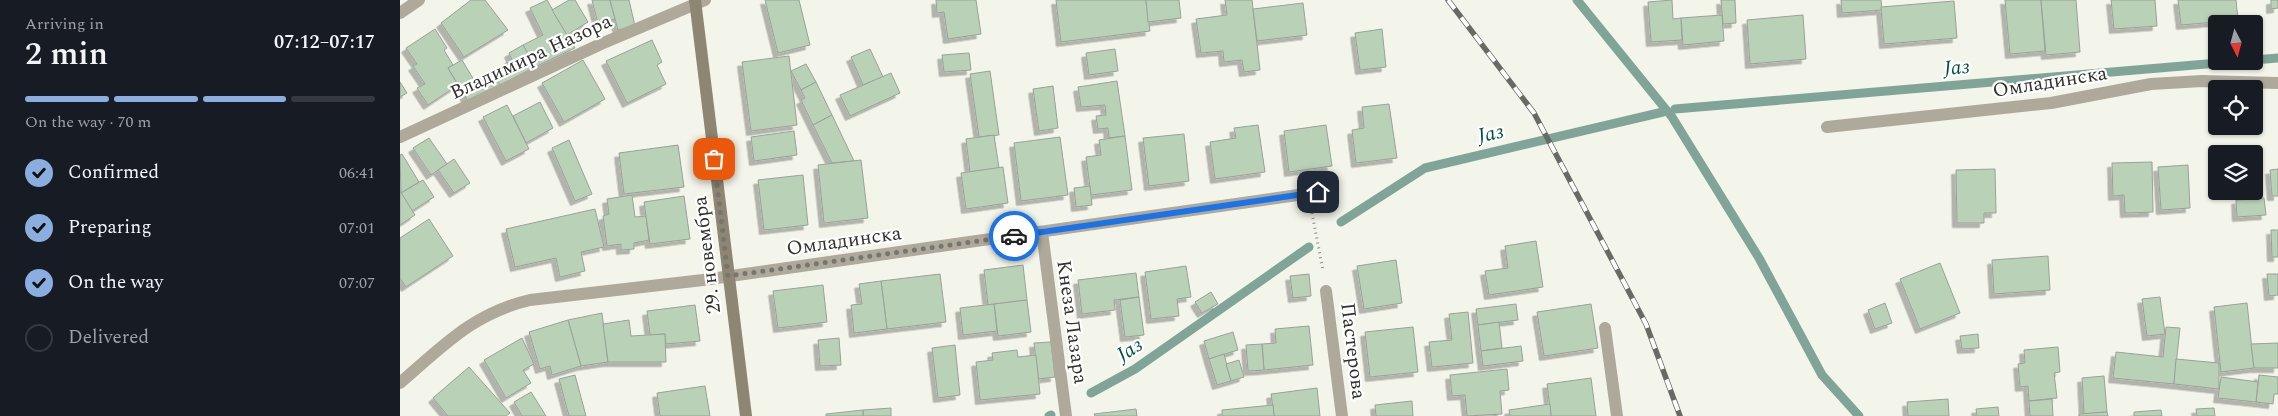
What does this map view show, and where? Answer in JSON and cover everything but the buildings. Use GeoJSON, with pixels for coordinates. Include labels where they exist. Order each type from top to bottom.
{"type":"FeatureCollection","features":[{"type":"Feature","properties":{"kind":"street"},"geometry":{"type":"LineString","coordinates":[[400,13],[419,0]]}},
{"type":"Feature","properties":{"kind":"street","name":"Владимира Назора"},"geometry":{"type":"LineString","coordinates":[[400,137],[699,1]]}},
{"type":"Feature","properties":{"kind":"street","name":"29. новембра"},"geometry":{"type":"LineString","coordinates":[[699,1],[728,276],[746,416]]}},
{"type":"Feature","properties":{"kind":"street","name":"Омладинска"},"geometry":{"type":"LineString","coordinates":[[1827,127],[1916,119],[2051,103],[2151,84],[2202,82],[2278,83]]}},
{"type":"Feature","properties":{"kind":"street","name":"Омладинска"},"geometry":{"type":"LineString","coordinates":[[400,383],[462,330],[490,312],[508,305],[530,300],[728,276],[1313,192]]}},
{"type":"Feature","properties":{"kind":"street","name":"Кнеза Лазара"},"geometry":{"type":"LineString","coordinates":[[1042,232],[1066,416]]}},
{"type":"Feature","properties":{"kind":"street","name":"Пастерова"},"geometry":{"type":"LineString","coordinates":[[1326,291],[1342,416]]}},
{"type":"Feature","properties":{"kind":"street"},"geometry":{"type":"LineString","coordinates":[[1605,328],[1617,416]]}},
{"type":"Feature","properties":{"kind":"path"},"geometry":{"type":"LineString","coordinates":[[1313,192],[1326,291]]}},
{"type":"Feature","properties":{"kind":"waterway"},"geometry":{"type":"LineString","coordinates":[[1577,0],[1672,117],[1759,258],[1822,375],[1859,416]]}},
{"type":"Feature","properties":{"kind":"waterway","name":"Јаз"},"geometry":{"type":"LineString","coordinates":[[2263,59],[2278,58]]}},
{"type":"Feature","properties":{"kind":"waterway","name":"Јаз"},"geometry":{"type":"LineString","coordinates":[[1675,109],[2208,64]]}},
{"type":"Feature","properties":{"kind":"waterway","name":"Јаз"},"geometry":{"type":"LineString","coordinates":[[1341,222],[1425,168],[1663,112]]}},
{"type":"Feature","properties":{"kind":"waterway","name":"Јаз"},"geometry":{"type":"LineString","coordinates":[[1091,393],[1135,369],[1309,247]]}},
{"type":"Feature","properties":{"kind":"railway"},"geometry":{"type":"LineString","coordinates":[[1448,0],[1534,113],[1646,324],[1680,416]]}},
{"type":"Feature","properties":{"kind":"way so far"},"geometry":{"type":"LineString","coordinates":[[714,159],[728,276],[1014,236]]}},
{"type":"Feature","properties":{"kind":"route"},"geometry":{"type":"LineString","coordinates":[[1014,236],[1318,192]]}}]}
